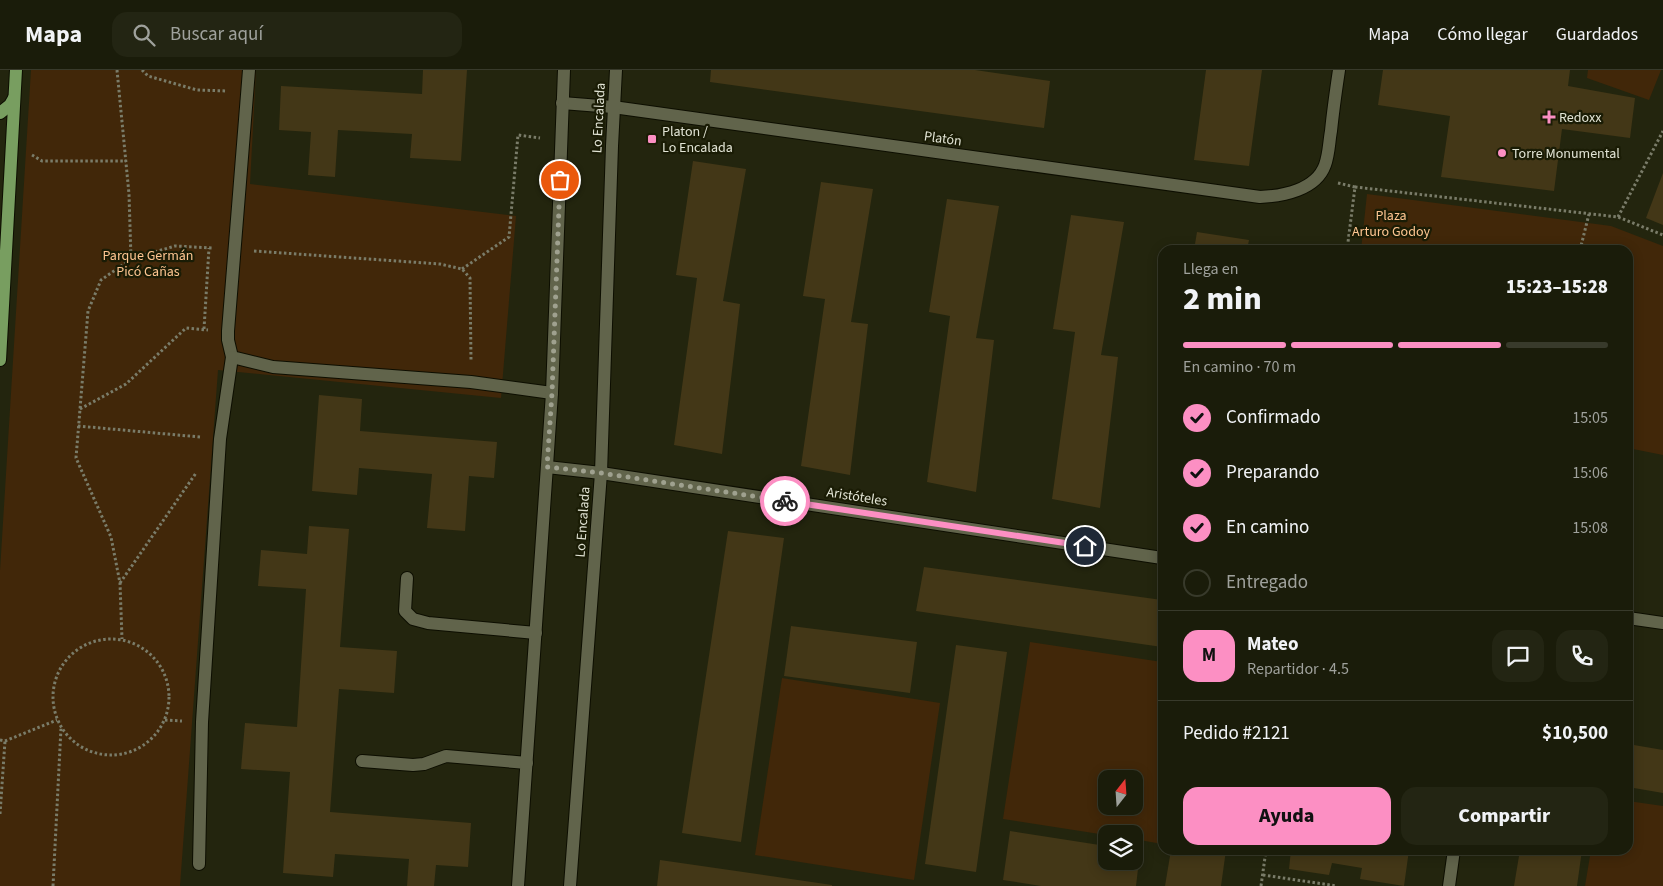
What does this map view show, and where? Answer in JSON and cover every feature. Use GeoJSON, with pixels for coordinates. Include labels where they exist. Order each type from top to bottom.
{"type":"FeatureCollection","features":[{"type":"Feature","properties":{"kind":"main road"},"geometry":{"type":"LineString","coordinates":[[0,360],[5,180],[12,144],[16,70]]}},
{"type":"Feature","properties":{"kind":"main road"},"geometry":{"type":"LineString","coordinates":[[0,113],[10,105],[14,98]]}},
{"type":"Feature","properties":{"kind":"street"},"geometry":{"type":"LineString","coordinates":[[199,864],[202,722],[220,439],[232,357],[228,331],[249,70]]}},
{"type":"Feature","properties":{"kind":"street"},"geometry":{"type":"LineString","coordinates":[[518,886],[552,393],[564,70]]}},
{"type":"Feature","properties":{"kind":"street","name":"Lo Encalada"},"geometry":{"type":"LineString","coordinates":[[570,886],[601,473],[613,107],[616,70]]}},
{"type":"Feature","properties":{"kind":"street"},"geometry":{"type":"LineString","coordinates":[[1315,179],[1324,166],[1328,154],[1339,70]]}},
{"type":"Feature","properties":{"kind":"street","name":"Platón"},"geometry":{"type":"LineString","coordinates":[[562,103],[613,107],[1250,196],[1268,196],[1288,192],[1298,189],[1315,179]]}},
{"type":"Feature","properties":{"kind":"street"},"geometry":{"type":"LineString","coordinates":[[232,357],[273,366],[471,382],[552,393]]}},
{"type":"Feature","properties":{"kind":"street","name":"Aristóteles"},"geometry":{"type":"LineString","coordinates":[[547,467],[601,473],[1158,557]]}},
{"type":"Feature","properties":{"kind":"street"},"geometry":{"type":"LineString","coordinates":[[407,578],[405,611],[413,619],[428,623],[536,632]]}},
{"type":"Feature","properties":{"kind":"street"},"geometry":{"type":"LineString","coordinates":[[1633,619],[1663,623]]}},
{"type":"Feature","properties":{"kind":"street"},"geometry":{"type":"LineString","coordinates":[[362,761],[413,765],[424,764],[446,756],[527,763]]}},
{"type":"Feature","properties":{"kind":"street"},"geometry":{"type":"LineString","coordinates":[[1449,886],[1453,855]]}},
{"type":"Feature","properties":{"kind":"path"},"geometry":{"type":"LineString","coordinates":[[117,70],[129,194],[131,259]]}},
{"type":"Feature","properties":{"kind":"path"},"geometry":{"type":"LineString","coordinates":[[142,70],[148,76],[197,90],[247,92]]}},
{"type":"Feature","properties":{"kind":"path"},"geometry":{"type":"LineString","coordinates":[[1618,217],[1663,131]]}},
{"type":"Feature","properties":{"kind":"path"},"geometry":{"type":"LineString","coordinates":[[462,269],[509,237],[518,135],[561,142]]}},
{"type":"Feature","properties":{"kind":"path"},"geometry":{"type":"LineString","coordinates":[[12,144],[42,161],[126,161]]}},
{"type":"Feature","properties":{"kind":"path"},"geometry":{"type":"LineString","coordinates":[[1315,179],[1355,186],[1618,217],[1663,235]]}},
{"type":"Feature","properties":{"kind":"path"},"geometry":{"type":"LineString","coordinates":[[1348,245],[1355,186]]}},
{"type":"Feature","properties":{"kind":"path"},"geometry":{"type":"LineString","coordinates":[[1581,245],[1589,214]]}},
{"type":"Feature","properties":{"kind":"path"},"geometry":{"type":"LineString","coordinates":[[122,639],[120,584],[111,537],[76,458],[88,311],[101,280],[131,259],[175,246],[440,264],[462,269],[470,278],[471,382]]}},
{"type":"Feature","properties":{"kind":"path"},"geometry":{"type":"LineString","coordinates":[[204,330],[209,248]]}},
{"type":"Feature","properties":{"kind":"path"},"geometry":{"type":"LineString","coordinates":[[79,409],[126,384],[186,328],[228,331]]}},
{"type":"Feature","properties":{"kind":"path"},"geometry":{"type":"LineString","coordinates":[[78,426],[220,439]]}},
{"type":"Feature","properties":{"kind":"path"},"geometry":{"type":"LineString","coordinates":[[120,584],[197,471]]}},
{"type":"Feature","properties":{"kind":"path"},"geometry":{"type":"LineString","coordinates":[[122,639],[130,641],[151,654],[165,674],[170,697],[165,720],[155,735],[141,747],[124,754],[106,755],[88,751],[73,741],[57,720],[53,704],[53,689],[57,673],[77,649],[91,642],[122,639]]}},
{"type":"Feature","properties":{"kind":"path"},"geometry":{"type":"LineString","coordinates":[[0,740],[5,741],[57,720]]}},
{"type":"Feature","properties":{"kind":"path"},"geometry":{"type":"LineString","coordinates":[[53,886],[61,727]]}},
{"type":"Feature","properties":{"kind":"path"},"geometry":{"type":"LineString","coordinates":[[0,814],[5,741]]}},
{"type":"Feature","properties":{"kind":"path"},"geometry":{"type":"LineString","coordinates":[[1261,886],[1265,855]]}},
{"type":"Feature","properties":{"kind":"path"},"geometry":{"type":"LineString","coordinates":[[1263,875],[1336,886]]}},
{"type":"Feature","properties":{"kind":"green space","name":"Parque Germán Picó Cañas"},"geometry":{"type":"Polygon","coordinates":[[[31,70],[256,70],[250,184],[516,216],[501,398],[218,370],[180,886],[0,886],[0,571],[31,70]]]}},
{"type":"Feature","properties":{"kind":"green space"},"geometry":{"type":"Polygon","coordinates":[[[1588,70],[1661,70],[1649,100],[1587,78],[1588,70]]]}},
{"type":"Feature","properties":{"kind":"green space","name":"Plaza Arturo Godoy"},"geometry":{"type":"Polygon","coordinates":[[[1367,194],[1611,226],[1663,246],[1663,455],[1633,449],[1633,245],[1362,245],[1367,194]]]}},
{"type":"Feature","properties":{"kind":"green space"},"geometry":{"type":"Polygon","coordinates":[[[1030,642],[1158,661],[1158,843],[1143,841],[1143,825],[1098,825],[1098,834],[1003,819],[1030,642]]]}},
{"type":"Feature","properties":{"kind":"green space"},"geometry":{"type":"Polygon","coordinates":[[[782,678],[940,703],[914,880],[755,855],[782,678]]]}},
{"type":"Feature","properties":{"kind":"green space"},"geometry":{"type":"Polygon","coordinates":[[[1633,802],[1663,806],[1663,886],[1585,886],[1590,855],[1633,855],[1633,802]]]}},
{"type":"Feature","properties":{"kind":"building"},"geometry":{"type":"Polygon","coordinates":[[[423,70],[467,70],[461,161],[410,158],[412,134],[338,130],[335,177],[308,175],[311,132],[279,130],[281,86],[422,94],[423,70]]]}},
{"type":"Feature","properties":{"kind":"building"},"geometry":{"type":"Polygon","coordinates":[[[711,70],[975,70],[1050,81],[1044,128],[710,82],[711,70]]]}},
{"type":"Feature","properties":{"kind":"building"},"geometry":{"type":"Polygon","coordinates":[[[1206,70],[1262,70],[1249,166],[1194,160],[1206,70]]]}},
{"type":"Feature","properties":{"kind":"building","name":"Torre Monumental"},"geometry":{"type":"Polygon","coordinates":[[[1383,70],[1570,70],[1568,86],[1635,98],[1630,138],[1562,129],[1554,191],[1441,177],[1450,116],[1378,105],[1383,70]]]}},
{"type":"Feature","properties":{"kind":"building"},"geometry":{"type":"Polygon","coordinates":[[[693,161],[746,169],[723,301],[740,304],[722,454],[674,445],[697,278],[676,275],[693,161]]]}},
{"type":"Feature","properties":{"kind":"building"},"geometry":{"type":"Polygon","coordinates":[[[1663,173],[1663,225],[1646,218],[1663,173]]]}},
{"type":"Feature","properties":{"kind":"building"},"geometry":{"type":"Polygon","coordinates":[[[821,182],[873,189],[851,322],[868,324],[850,475],[801,466],[825,299],[803,296],[821,182]]]}},
{"type":"Feature","properties":{"kind":"building"},"geometry":{"type":"Polygon","coordinates":[[[947,199],[999,206],[976,338],[994,340],[976,492],[927,482],[950,316],[929,312],[947,199]]]}},
{"type":"Feature","properties":{"kind":"building"},"geometry":{"type":"Polygon","coordinates":[[[1071,215],[1124,222],[1101,355],[1118,357],[1100,508],[1052,499],[1075,332],[1053,329],[1071,215]]]}},
{"type":"Feature","properties":{"kind":"building"},"geometry":{"type":"Polygon","coordinates":[[[1197,232],[1249,240],[1248,245],[1195,245],[1197,232]]]}},
{"type":"Feature","properties":{"kind":"building"},"geometry":{"type":"Polygon","coordinates":[[[319,395],[362,399],[360,431],[497,442],[494,478],[469,476],[465,531],[427,528],[432,474],[359,468],[357,495],[312,491],[319,395]]]}},
{"type":"Feature","properties":{"kind":"building"},"geometry":{"type":"Polygon","coordinates":[[[309,526],[349,529],[340,647],[397,651],[394,693],[339,689],[330,812],[471,823],[468,867],[436,865],[434,886],[407,886],[409,859],[335,854],[333,877],[283,873],[290,772],[241,769],[245,723],[297,727],[306,589],[258,586],[261,550],[307,554],[309,526]]]}},
{"type":"Feature","properties":{"kind":"building"},"geometry":{"type":"Polygon","coordinates":[[[728,531],[784,538],[741,842],[682,833],[728,531]]]}},
{"type":"Feature","properties":{"kind":"building"},"geometry":{"type":"Polygon","coordinates":[[[924,567],[1158,599],[1158,646],[916,611],[924,567]]]}},
{"type":"Feature","properties":{"kind":"building"},"geometry":{"type":"Polygon","coordinates":[[[791,626],[917,642],[910,693],[784,676],[791,626]]]}},
{"type":"Feature","properties":{"kind":"building"},"geometry":{"type":"Polygon","coordinates":[[[956,645],[1007,652],[976,872],[925,864],[956,645]]]}},
{"type":"Feature","properties":{"kind":"building"},"geometry":{"type":"Polygon","coordinates":[[[1633,745],[1663,750],[1663,793],[1633,788],[1633,745]]]}},
{"type":"Feature","properties":{"kind":"building"},"geometry":{"type":"Polygon","coordinates":[[[1010,831],[1098,845],[1098,870],[1138,870],[1136,886],[1041,886],[1003,880],[1010,831]]]}},
{"type":"Feature","properties":{"kind":"building"},"geometry":{"type":"Polygon","coordinates":[[[1170,855],[1225,855],[1221,886],[1165,886],[1170,855]]]}},
{"type":"Feature","properties":{"kind":"building"},"geometry":{"type":"Polygon","coordinates":[[[1290,855],[1408,855],[1404,886],[1360,879],[1362,868],[1332,863],[1329,875],[1289,869],[1290,855]]]}},
{"type":"Feature","properties":{"kind":"building"},"geometry":{"type":"Polygon","coordinates":[[[1519,855],[1581,855],[1577,886],[1514,886],[1519,855]]]}},
{"type":"Feature","properties":{"kind":"building"},"geometry":{"type":"Polygon","coordinates":[[[660,860],[832,885],[832,886],[657,886],[660,860]]]}},
{"type":"Feature","properties":{"kind":"way so far"},"geometry":{"type":"LineString","coordinates":[[560,180],[552,393],[547,467],[601,473],[785,501]]}},
{"type":"Feature","properties":{"kind":"place","name":"Redoxx"},"geometry":{"type":"Point","coordinates":[1549,117]}},
{"type":"Feature","properties":{"kind":"place","name":"Platon / Lo Encalada"},"geometry":{"type":"Point","coordinates":[652,139]}},
{"type":"Feature","properties":{"kind":"place","name":"Torre Monumental"},"geometry":{"type":"Point","coordinates":[1502,153]}},
{"type":"Feature","properties":{"kind":"route"},"geometry":{"type":"LineString","coordinates":[[785,501],[1085,546]]}}]}
